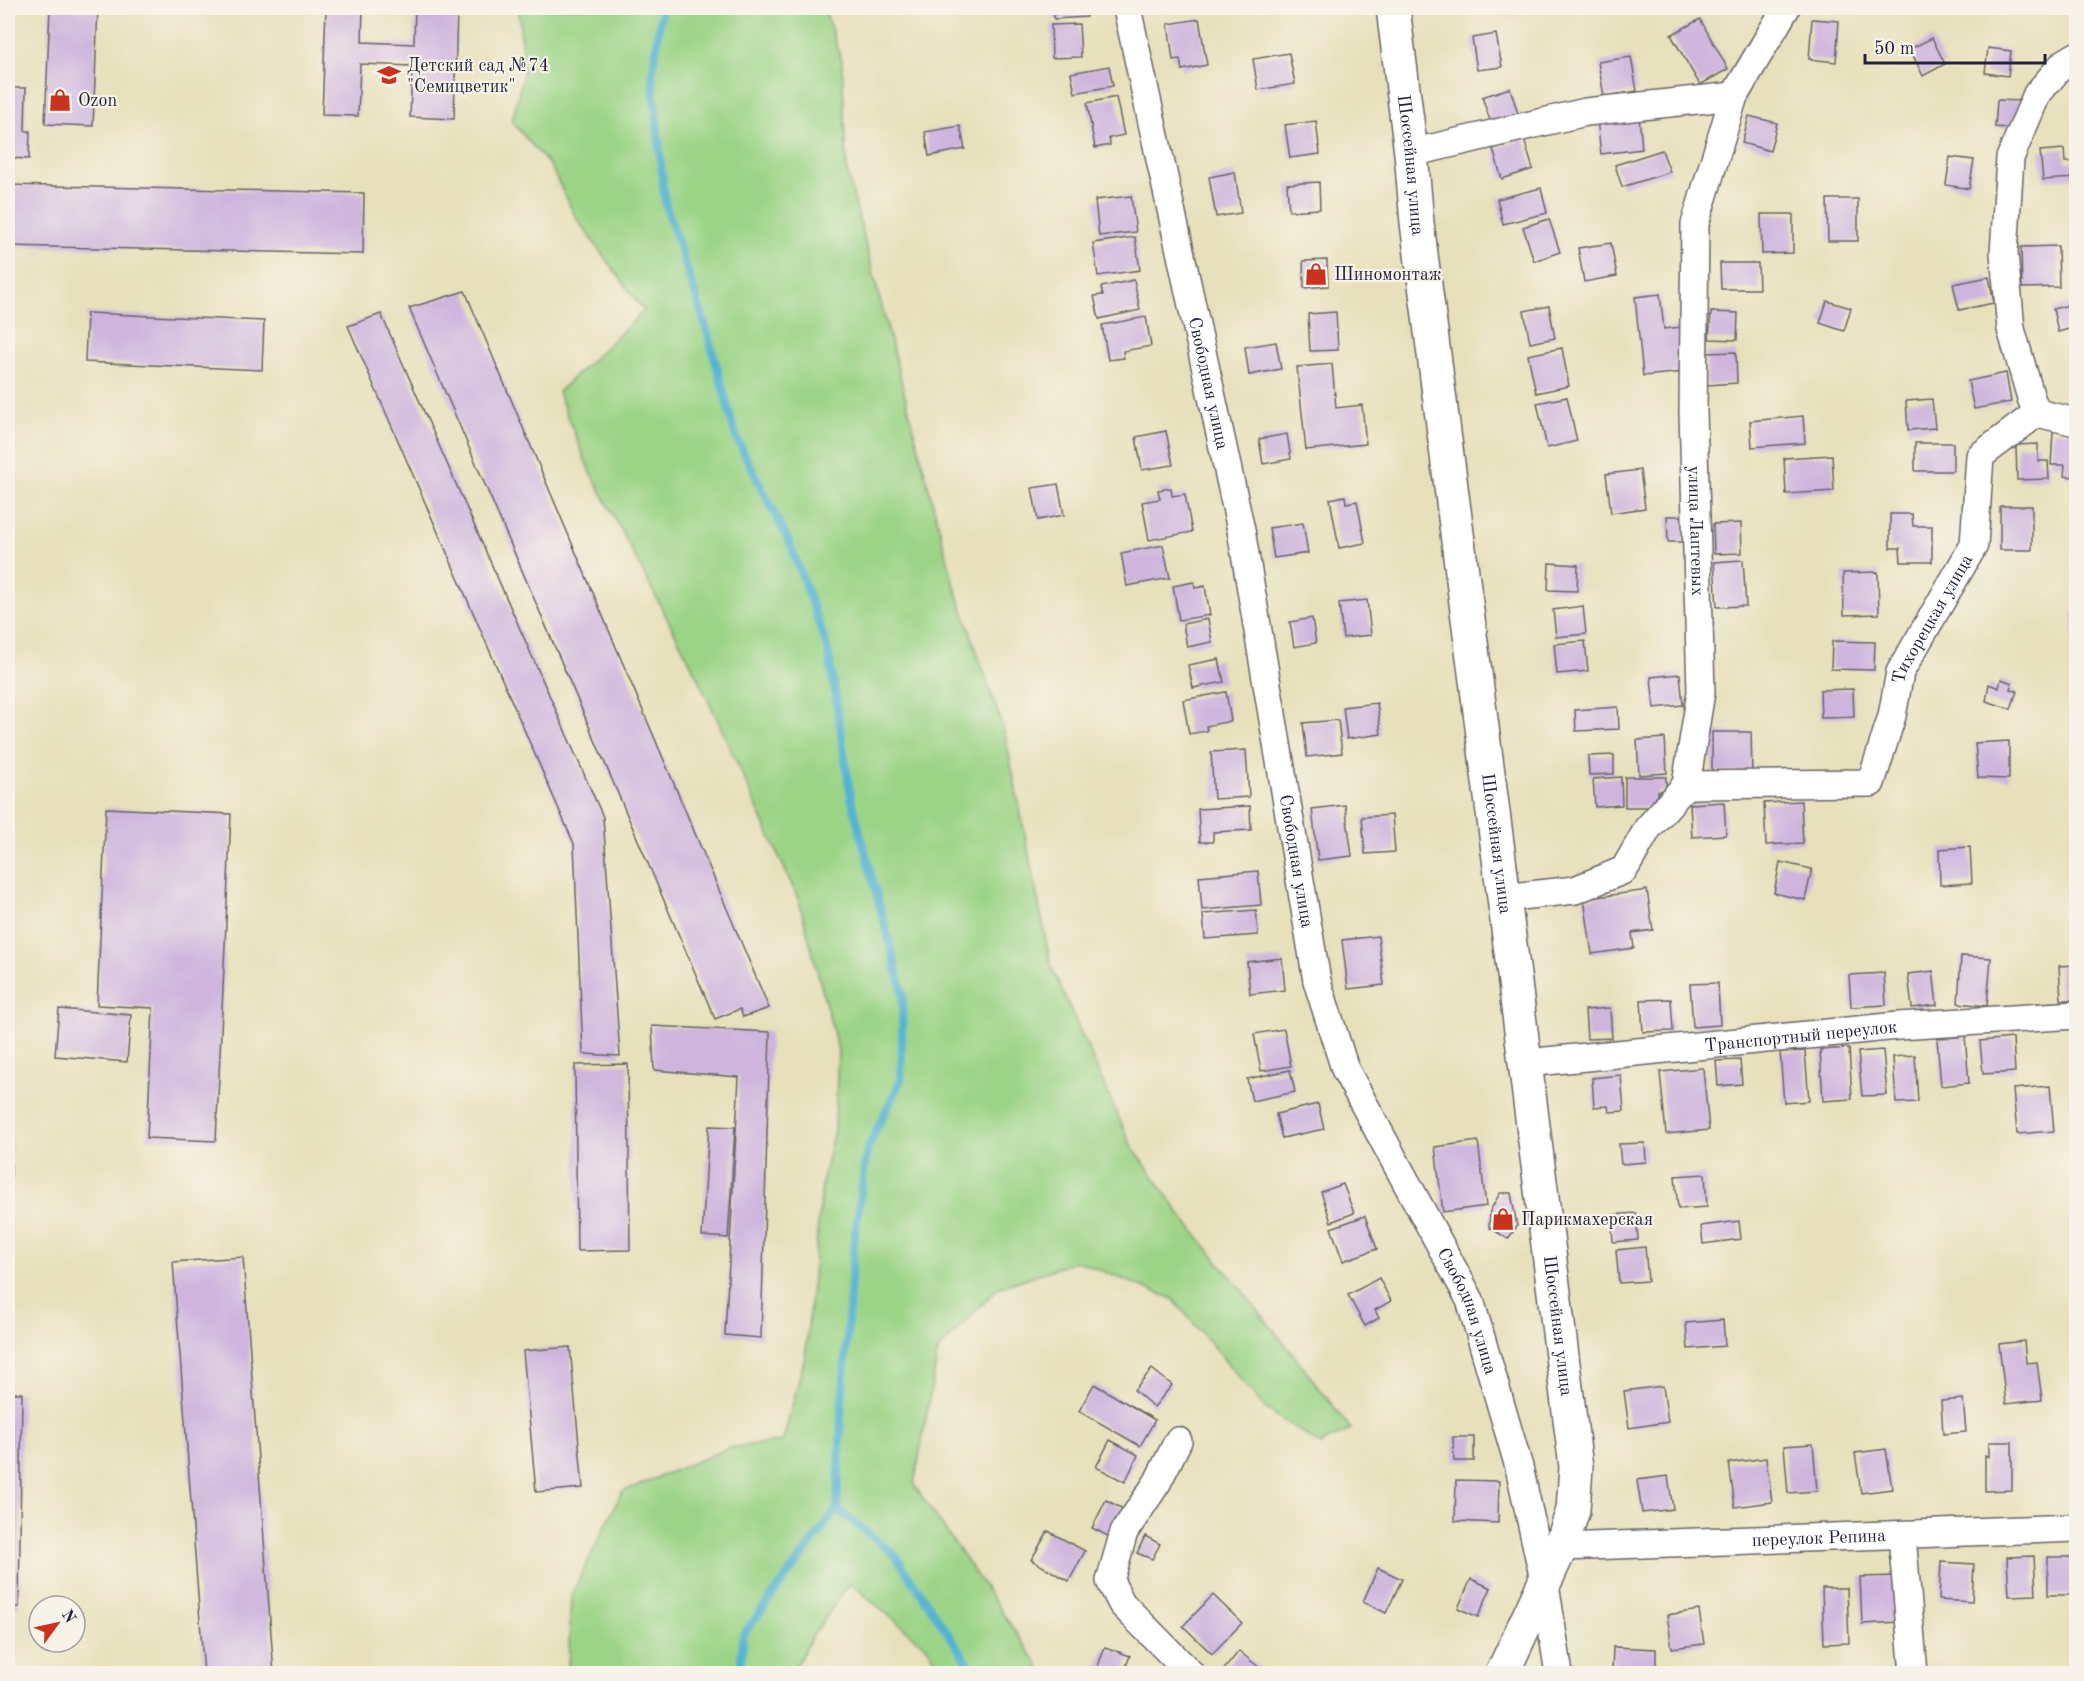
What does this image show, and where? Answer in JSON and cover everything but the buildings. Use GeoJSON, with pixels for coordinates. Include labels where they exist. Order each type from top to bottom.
{"type":"FeatureCollection","features":[{"type":"Feature","properties":{"kind":"main road","name":"Шоссейная улица"},"geometry":{"type":"LineString","coordinates":[[1393,8],[1411,153],[1417,224],[1576,1467],[1573,1510],[1562,1547],[1545,1584]]}},
{"type":"Feature","properties":{"kind":"main road"},"geometry":{"type":"LineString","coordinates":[[1502,1674],[1545,1584]]}},
{"type":"Feature","properties":{"kind":"street","name":"Свободная улица"},"geometry":{"type":"LineString","coordinates":[[1127,8],[1241,530],[1317,981],[1345,1069],[1470,1300],[1519,1467],[1545,1584]]}},
{"type":"Feature","properties":{"kind":"street","name":"улица Лаптевых"},"geometry":{"type":"LineString","coordinates":[[1686,785],[1701,692],[1693,412],[1695,224],[1734,96],[1786,8]]}},
{"type":"Feature","properties":{"kind":"street"},"geometry":{"type":"LineString","coordinates":[[2076,56],[2063,64],[2037,94],[2010,158],[2004,253],[2011,329],[2031,398],[2037,412],[2076,422]]}},
{"type":"Feature","properties":{"kind":"street"},"geometry":{"type":"LineString","coordinates":[[1411,153],[1586,111],[1734,96]]}},
{"type":"Feature","properties":{"kind":"street","name":"Тихорецкая улица"},"geometry":{"type":"LineString","coordinates":[[1686,785],[1871,783],[1892,716],[1900,672],[1974,545],[1980,456],[2037,412]]}},
{"type":"Feature","properties":{"kind":"street"},"geometry":{"type":"LineString","coordinates":[[1503,898],[1575,890],[1624,870],[1648,828],[1686,785]]}},
{"type":"Feature","properties":{"kind":"street","name":"Транспортный переулок"},"geometry":{"type":"LineString","coordinates":[[1526,1064],[1898,1026],[2076,1015]]}},
{"type":"Feature","properties":{"kind":"street"},"geometry":{"type":"LineString","coordinates":[[1178,1441],[1157,1483],[1124,1532],[1110,1581],[1122,1604],[1191,1674]]}},
{"type":"Feature","properties":{"kind":"street","name":"переулок Репина"},"geometry":{"type":"LineString","coordinates":[[1562,1547],[2076,1528]]}},
{"type":"Feature","properties":{"kind":"street"},"geometry":{"type":"LineString","coordinates":[[1902,1536],[1914,1674]]}},
{"type":"Feature","properties":{"kind":"street"},"geometry":{"type":"LineString","coordinates":[[1545,1584],[1559,1674]]}},
{"type":"Feature","properties":{"kind":"green space"},"geometry":{"type":"Polygon","coordinates":[[[519,8],[824,8],[842,61],[847,172],[953,581],[1005,734],[1051,966],[1131,1145],[1180,1214],[1351,1429],[1320,1445],[1266,1409],[1173,1299],[1077,1261],[998,1288],[938,1350],[914,1485],[1044,1673],[943,1673],[929,1649],[850,1583],[813,1635],[792,1673],[568,1673],[571,1596],[622,1492],[729,1448],[783,1441],[805,1357],[822,1184],[835,1125],[838,1050],[799,901],[691,664],[587,465],[558,392],[644,311],[576,218],[551,167],[512,122],[523,74],[519,8]]]}},
{"type":"Feature","properties":{"kind":"waterway"},"geometry":{"type":"LineString","coordinates":[[662,8],[652,75],[665,203],[706,327],[736,437],[790,544],[828,649],[851,798],[903,994],[901,1080],[867,1149],[854,1241],[841,1417],[837,1509],[894,1554],[976,1674]]}},
{"type":"Feature","properties":{"kind":"waterway"},"geometry":{"type":"LineString","coordinates":[[740,1674],[743,1635],[837,1509]]}},
{"type":"Feature","properties":{"kind":"place","name":"Детский сад №74 \"Семицветик\""},"geometry":{"type":"Point","coordinates":[389,75]}},
{"type":"Feature","properties":{"kind":"place","name":"Ozon"},"geometry":{"type":"Point","coordinates":[60,100]}},
{"type":"Feature","properties":{"kind":"place","name":"Шиномонтаж"},"geometry":{"type":"Point","coordinates":[1316,274]}},
{"type":"Feature","properties":{"kind":"place","name":"Парикмахерская"},"geometry":{"type":"Point","coordinates":[1503,1219]}}]}
